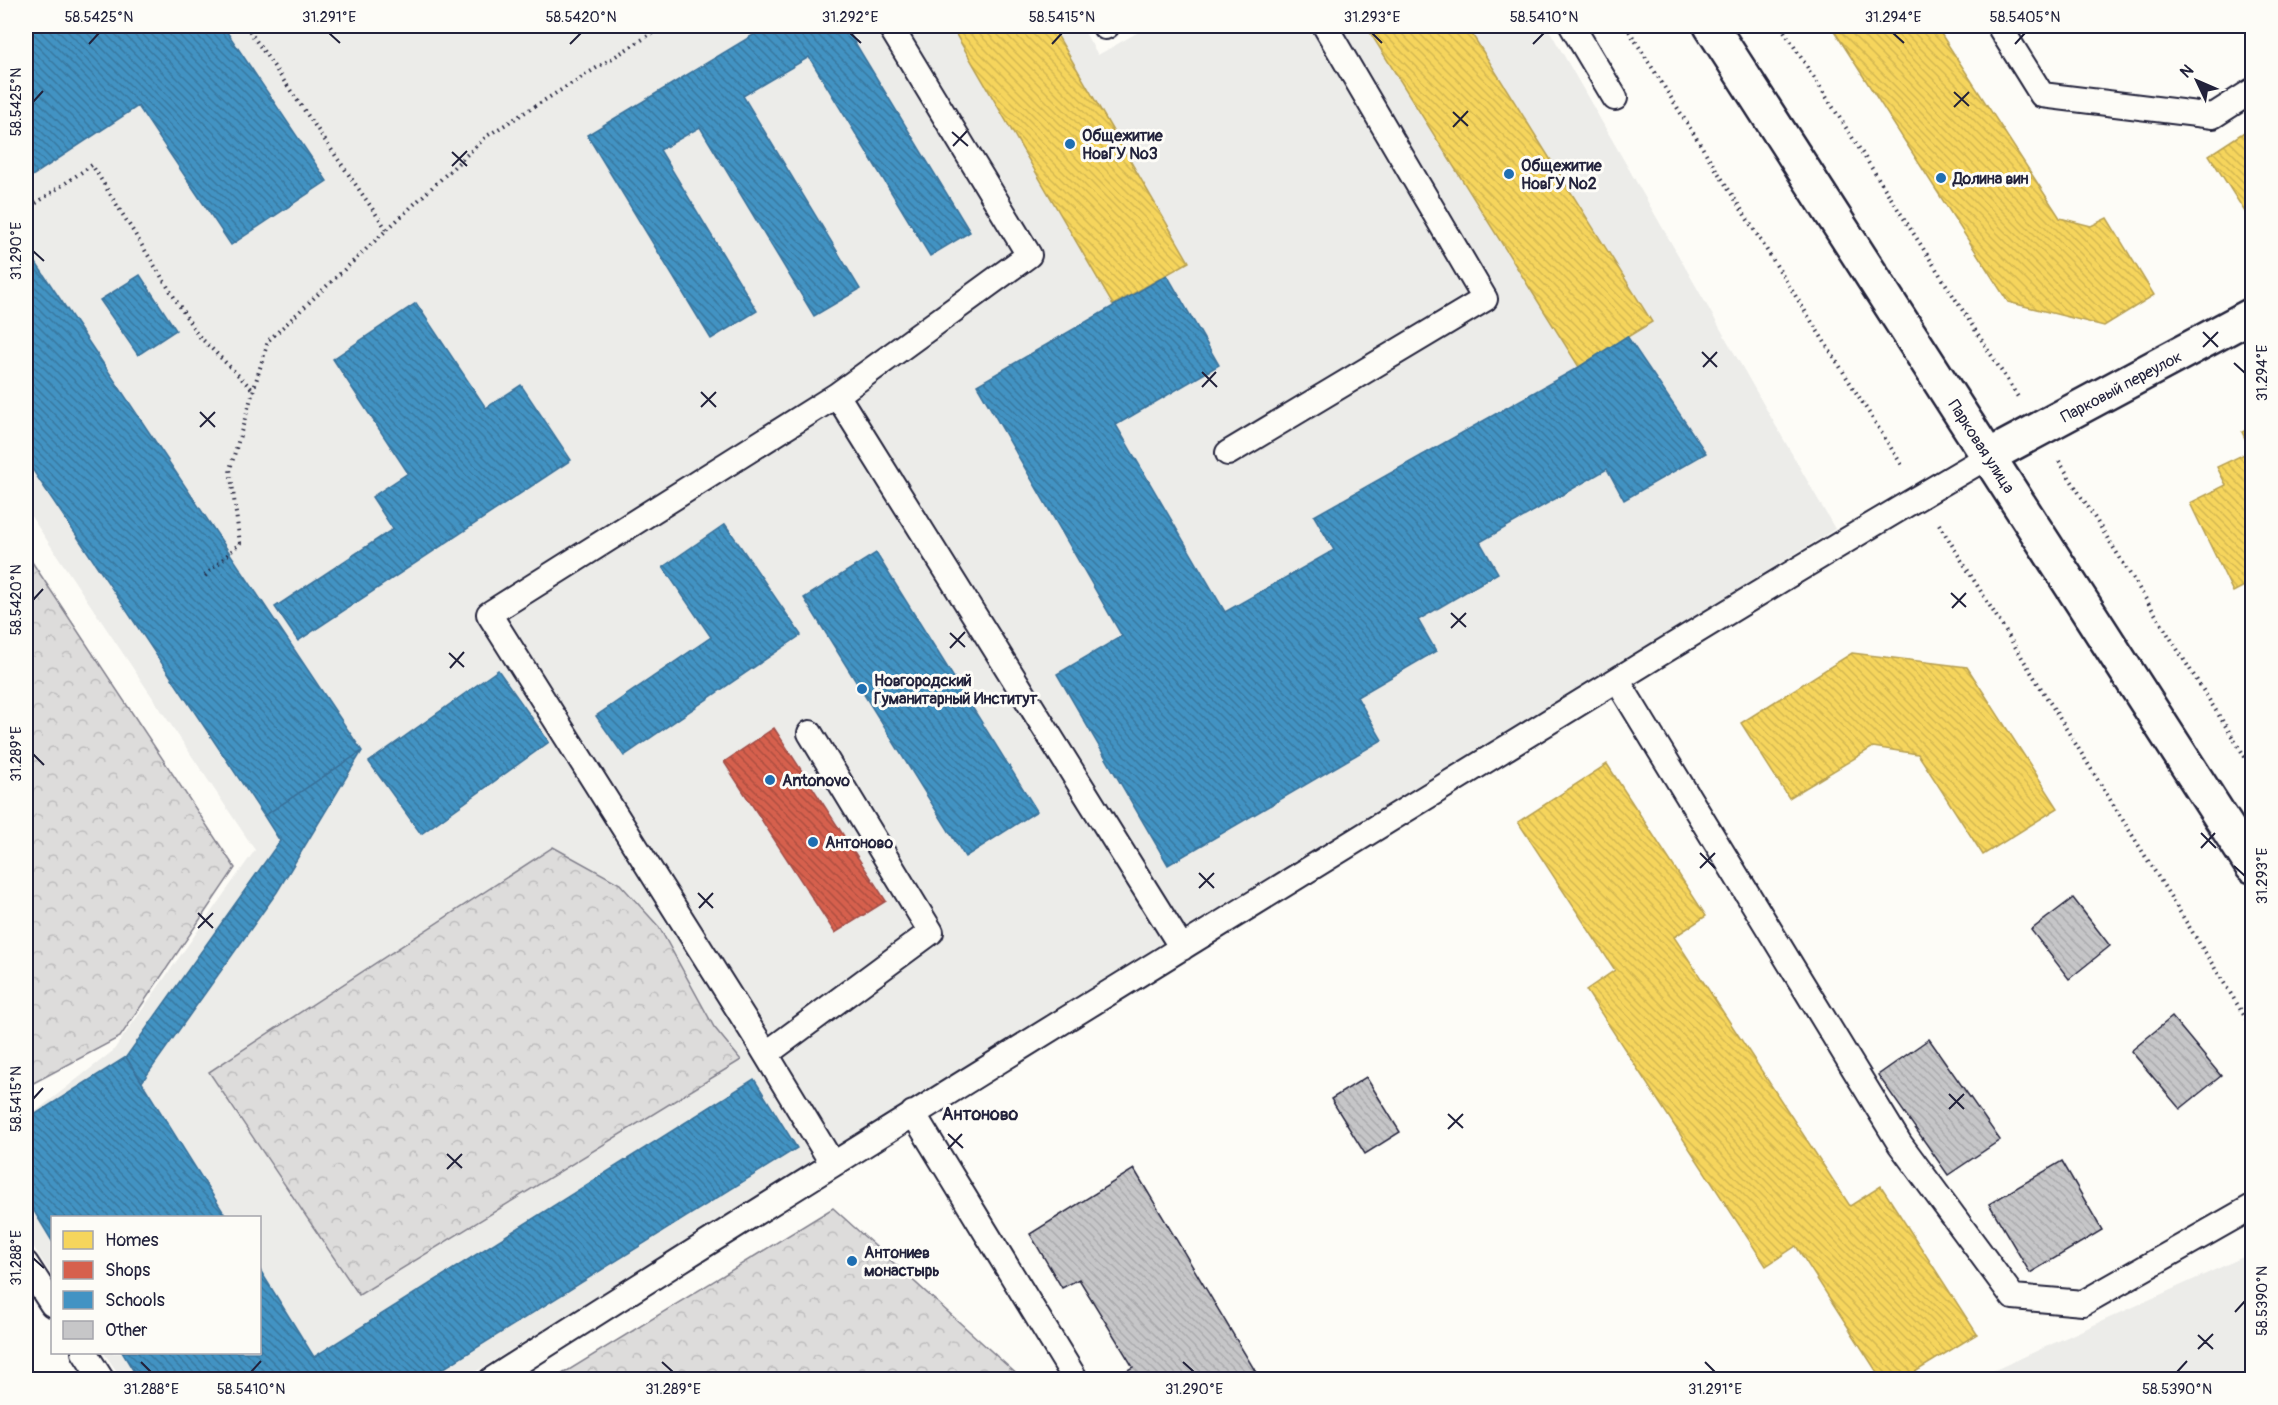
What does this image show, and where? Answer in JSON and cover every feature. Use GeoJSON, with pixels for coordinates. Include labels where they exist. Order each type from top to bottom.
{"type":"FeatureCollection","features":[{"type":"Feature","properties":{"kind":"street","name":"Парковая улица"},"geometry":{"type":"LineString","coordinates":[[1712,26],[2253,866]]}},
{"type":"Feature","properties":{"kind":"street","name":"Парковый переулок"},"geometry":{"type":"LineString","coordinates":[[1989,456],[2253,315]]}},
{"type":"Feature","properties":{"kind":"lane"},"geometry":{"type":"LineString","coordinates":[[832,1163],[489,614],[837,395],[1029,255],[890,26]]}},
{"type":"Feature","properties":{"kind":"lane"},"geometry":{"type":"LineString","coordinates":[[1228,453],[1485,299],[1325,26]]}},
{"type":"Feature","properties":{"kind":"lane"},"geometry":{"type":"LineString","coordinates":[[1572,26],[1615,98]]}},
{"type":"Feature","properties":{"kind":"lane"},"geometry":{"type":"LineString","coordinates":[[1999,26],[2042,95],[2213,116],[2253,91]]}},
{"type":"Feature","properties":{"kind":"lane"},"geometry":{"type":"LineString","coordinates":[[837,395],[1182,948]]}},
{"type":"Feature","properties":{"kind":"lane"},"geometry":{"type":"LineString","coordinates":[[491,1380],[913,1113],[1617,680],[1989,456]]}},
{"type":"Feature","properties":{"kind":"lane"},"geometry":{"type":"LineString","coordinates":[[1617,680],[1900,1144],[2013,1298],[2083,1303],[2253,1208]]}},
{"type":"Feature","properties":{"kind":"lane"},"geometry":{"type":"LineString","coordinates":[[766,1054],[931,932],[810,733]]}},
{"type":"Feature","properties":{"kind":"lane"},"geometry":{"type":"LineString","coordinates":[[913,1113],[1076,1380]]}},
{"type":"Feature","properties":{"kind":"lane"},"geometry":{"type":"LineString","coordinates":[[26,1263],[51,1302]]}},
{"type":"Feature","properties":{"kind":"lane"},"geometry":{"type":"LineString","coordinates":[[85,1354],[102,1380]]}},
{"type":"Feature","properties":{"kind":"path"},"geometry":{"type":"LineString","coordinates":[[246,26],[387,230]]}},
{"type":"Feature","properties":{"kind":"path"},"geometry":{"type":"LineString","coordinates":[[205,576],[240,543],[230,469],[268,340],[487,136],[664,26]]}},
{"type":"Feature","properties":{"kind":"path"},"geometry":{"type":"LineString","coordinates":[[26,210],[92,165],[197,334],[253,390]]}},
{"type":"Feature","properties":{"kind":"shaded area","name":"Новгородский Гуманитарный Институт"},"geometry":{"type":"Polygon","coordinates":[[[26,26],[1081,26],[1098,55],[1149,26],[1547,26],[1835,529],[464,1379],[122,1379],[105,1354],[261,1354],[261,1216],[51,1216],[51,1274],[26,1235],[26,1119],[113,1051],[255,850],[26,509],[26,26]]]}},
{"type":"Feature","properties":{"kind":"shaded area"},"geometry":{"type":"Polygon","coordinates":[[[2252,1253],[2252,1379],[1975,1379],[2252,1253]]]}},
{"type":"Feature","properties":{"kind":"green space"},"geometry":{"type":"Polygon","coordinates":[[[26,553],[235,868],[120,1037],[26,1087],[26,553]]]}},
{"type":"Feature","properties":{"kind":"green space"},"geometry":{"type":"Polygon","coordinates":[[[553,847],[620,884],[659,927],[714,1027],[741,1060],[359,1295],[209,1072],[553,847]]]}},
{"type":"Feature","properties":{"kind":"green space","name":"Антониев монастырь"},"geometry":{"type":"Polygon","coordinates":[[[833,1208],[1022,1379],[554,1379],[833,1208]]]}},
{"type":"Feature","properties":{"kind":"building: Homes","name":"Общежитие НовГУ №3"},"geometry":{"type":"Polygon","coordinates":[[[951,26],[1052,26],[1189,262],[1113,305],[951,26]]]}},
{"type":"Feature","properties":{"kind":"building: Homes","name":"Общежитие НовГУ №2"},"geometry":{"type":"Polygon","coordinates":[[[1366,26],[1467,26],[1652,322],[1579,367],[1366,26]]]}},
{"type":"Feature","properties":{"kind":"building: Homes"},"geometry":{"type":"Polygon","coordinates":[[[1831,26],[1936,26],[2060,218],[2091,226],[2107,218],[2154,295],[2104,326],[2008,302],[1831,26]]]}},
{"type":"Feature","properties":{"kind":"building: Homes"},"geometry":{"type":"Polygon","coordinates":[[[2252,127],[2252,223],[2209,155],[2252,127]]]}},
{"type":"Feature","properties":{"kind":"building: Homes"},"geometry":{"type":"Polygon","coordinates":[[[2252,427],[2252,582],[2233,592],[2190,503],[2226,485],[2217,467],[2251,451],[2242,432],[2252,427]]]}},
{"type":"Feature","properties":{"kind":"building: Homes"},"geometry":{"type":"Polygon","coordinates":[[[1852,653],[1967,667],[2058,808],[1983,855],[1918,754],[1873,747],[1789,798],[1741,723],[1852,653]]]}},
{"type":"Feature","properties":{"kind":"building: Homes"},"geometry":{"type":"Polygon","coordinates":[[[1607,764],[1706,916],[1674,937],[1850,1206],[1881,1186],[1977,1334],[1902,1380],[1882,1380],[1796,1246],[1766,1266],[1586,990],[1615,970],[1518,822],[1607,764]]]}},
{"type":"Feature","properties":{"kind":"building: Shops"},"geometry":{"type":"Polygon","coordinates":[[[774,728],[886,901],[835,933],[724,762],[774,728]]]}},
{"type":"Feature","properties":{"kind":"building: Schools"},"geometry":{"type":"Polygon","coordinates":[[[26,26],[223,26],[327,181],[231,245],[138,106],[26,180],[26,26]]]}},
{"type":"Feature","properties":{"kind":"building: Schools"},"geometry":{"type":"Polygon","coordinates":[[[768,26],[845,26],[970,232],[930,256],[809,57],[743,96],[860,289],[814,316],[700,127],[660,150],[757,311],[711,339],[587,135],[768,26]]]}},
{"type":"Feature","properties":{"kind":"building: Schools"},"geometry":{"type":"Polygon","coordinates":[[[26,248],[362,751],[264,816],[26,460],[26,248]]]}},
{"type":"Feature","properties":{"kind":"building: Schools"},"geometry":{"type":"Polygon","coordinates":[[[140,275],[176,330],[138,355],[100,300],[140,275]]]}},
{"type":"Feature","properties":{"kind":"building: Schools"},"geometry":{"type":"Polygon","coordinates":[[[1167,275],[1219,365],[1116,425],[1225,612],[1334,550],[1314,516],[1579,367],[1627,336],[1706,453],[1624,500],[1607,469],[1480,542],[1498,573],[1418,620],[1436,651],[1357,697],[1382,740],[1168,865],[1057,674],[1122,636],[977,385],[1167,275]]]}},
{"type":"Feature","properties":{"kind":"building: Schools"},"geometry":{"type":"Polygon","coordinates":[[[416,303],[486,408],[521,385],[571,460],[298,641],[275,607],[393,529],[372,497],[408,473],[333,359],[416,303]]]}},
{"type":"Feature","properties":{"kind":"building: Schools"},"geometry":{"type":"Polygon","coordinates":[[[725,524],[801,635],[624,756],[596,716],[711,637],[663,567],[725,524]]]}},
{"type":"Feature","properties":{"kind":"building: Schools"},"geometry":{"type":"Polygon","coordinates":[[[876,553],[1037,811],[965,857],[804,598],[876,553]]]}},
{"type":"Feature","properties":{"kind":"building: Schools"},"geometry":{"type":"Polygon","coordinates":[[[498,670],[549,742],[421,834],[369,762],[498,670]]]}},
{"type":"Feature","properties":{"kind":"building: Schools"},"geometry":{"type":"Polygon","coordinates":[[[362,751],[277,892],[142,1082],[126,1057],[280,841],[264,816],[362,751]]]}},
{"type":"Feature","properties":{"kind":"building: Schools"},"geometry":{"type":"Polygon","coordinates":[[[126,1057],[226,1216],[51,1216],[51,1239],[26,1198],[26,1120],[126,1057]]]}},
{"type":"Feature","properties":{"kind":"building: Schools"},"geometry":{"type":"Polygon","coordinates":[[[754,1079],[797,1148],[425,1380],[139,1380],[123,1354],[261,1354],[261,1272],[314,1357],[754,1079]]]}},
{"type":"Feature","properties":{"kind":"building: Other"},"geometry":{"type":"Polygon","coordinates":[[[2073,898],[2110,946],[2069,979],[2031,930],[2073,898]]]}},
{"type":"Feature","properties":{"kind":"building: Other"},"geometry":{"type":"Polygon","coordinates":[[[2172,1017],[2221,1076],[2180,1109],[2131,1051],[2172,1017]]]}},
{"type":"Feature","properties":{"kind":"building: Other"},"geometry":{"type":"Polygon","coordinates":[[[1929,1039],[2000,1140],[1948,1175],[1878,1075],[1929,1039]]]}},
{"type":"Feature","properties":{"kind":"building: Other"},"geometry":{"type":"Polygon","coordinates":[[[1366,1077],[1400,1132],[1365,1154],[1331,1099],[1366,1077]]]}},
{"type":"Feature","properties":{"kind":"building: Other"},"geometry":{"type":"Polygon","coordinates":[[[2062,1161],[2102,1230],[2030,1273],[1989,1204],[2062,1161]]]}},
{"type":"Feature","properties":{"kind":"building: Other"},"geometry":{"type":"Polygon","coordinates":[[[1134,1169],[1257,1374],[1248,1380],[1119,1380],[1117,1376],[1133,1367],[1079,1279],[1062,1288],[1030,1234],[1134,1169]]]}},
{"type":"Feature","properties":{"kind":"building: Other"},"geometry":{"type":"Polygon","coordinates":[[[1728,1374],[1731,1380],[1717,1380],[1728,1374]]]}},
{"type":"Feature","properties":{"kind":"place","name":"Общежитие НовГУ №3"},"geometry":{"type":"Point","coordinates":[1070,144]}},
{"type":"Feature","properties":{"kind":"place","name":"Общежитие НовГУ №2"},"geometry":{"type":"Point","coordinates":[1509,174]}},
{"type":"Feature","properties":{"kind":"place","name":"Долина вин"},"geometry":{"type":"Point","coordinates":[1941,178]}},
{"type":"Feature","properties":{"kind":"place","name":"Новгородский Гуманитарный Институт"},"geometry":{"type":"Point","coordinates":[862,689]}},
{"type":"Feature","properties":{"kind":"place","name":"Antonovo"},"geometry":{"type":"Point","coordinates":[770,780]}},
{"type":"Feature","properties":{"kind":"place","name":"Антоново"},"geometry":{"type":"Point","coordinates":[813,842]}},
{"type":"Feature","properties":{"kind":"place","name":"Антониев монастырь"},"geometry":{"type":"Point","coordinates":[852,1261]}},
{"type":"Feature","properties":{"kind":"district","name":"Антоново"},"geometry":{"type":"Point","coordinates":[980,1114]}}]}
